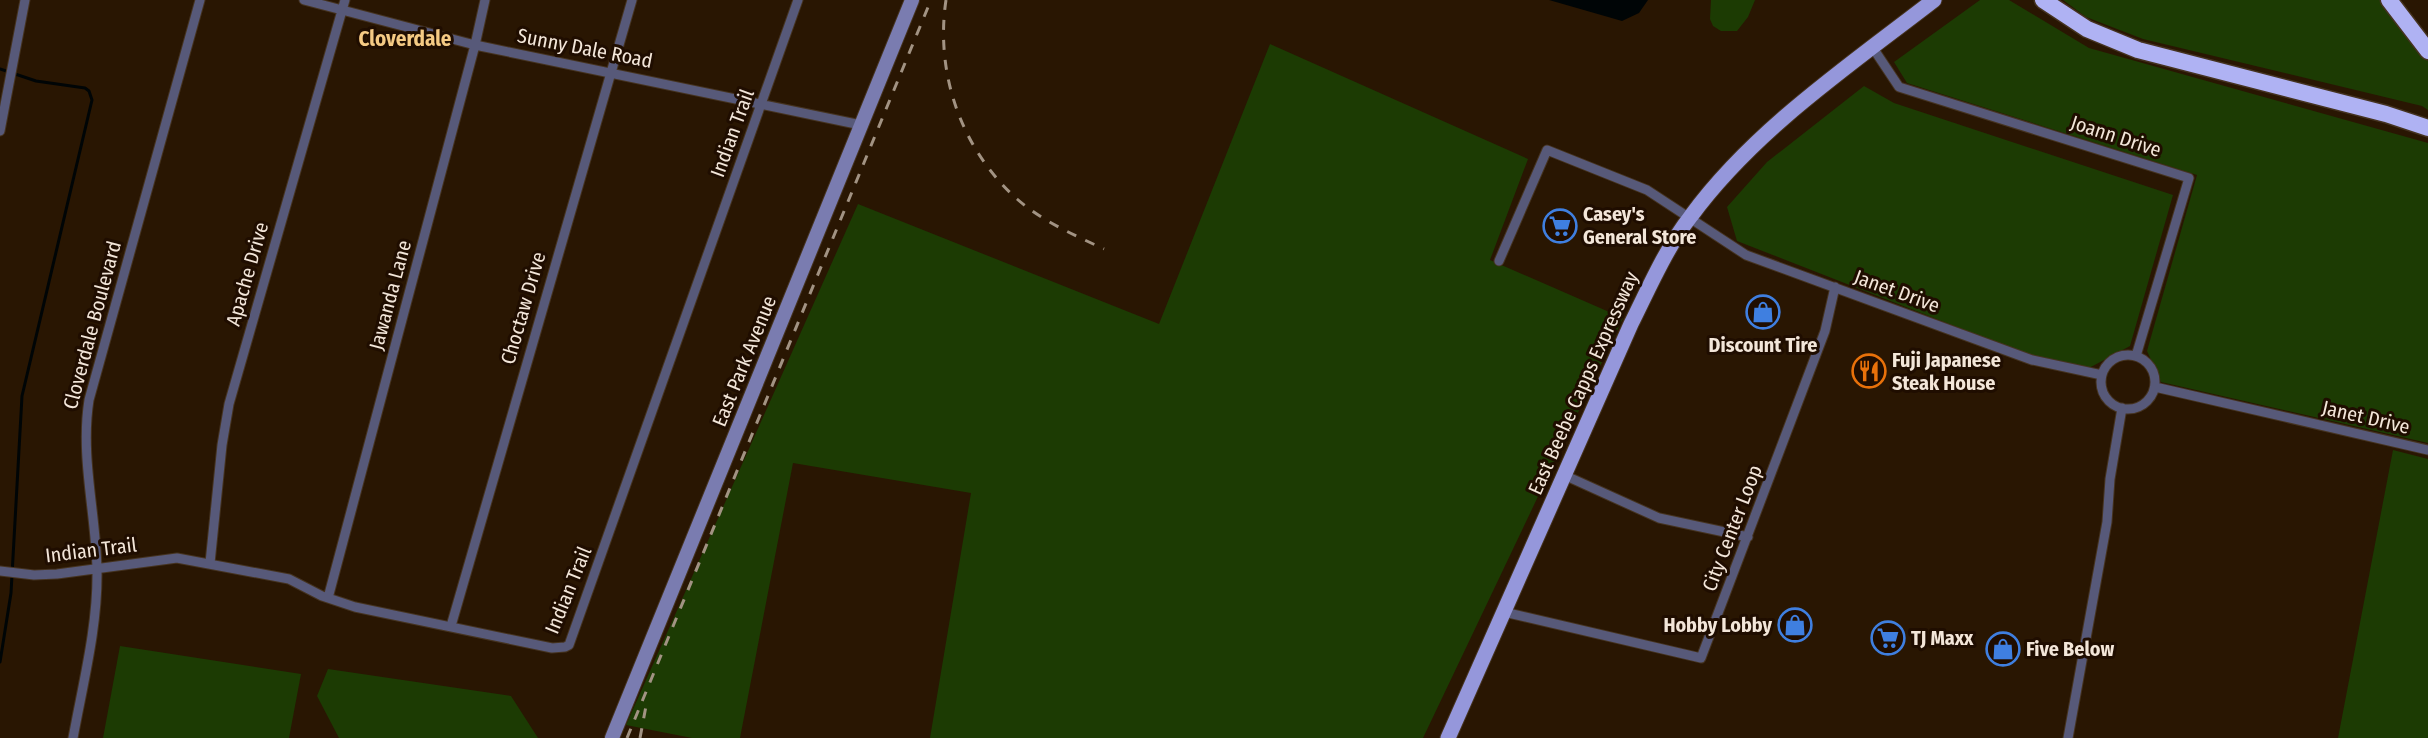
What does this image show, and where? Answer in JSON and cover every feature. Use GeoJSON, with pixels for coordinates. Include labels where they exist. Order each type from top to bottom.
{"type":"FeatureCollection","features":[{"type":"Feature","properties":{"kind":"highway"},"geometry":{"type":"LineString","coordinates":[[2043,0],[2087,29],[2138,50],[2386,114],[2428,128]]}},
{"type":"Feature","properties":{"kind":"highway"},"geometry":{"type":"LineString","coordinates":[[2389,0],[2428,51]]}},
{"type":"Feature","properties":{"kind":"main road","name":"East Beebe Capps Expressway"},"geometry":{"type":"LineString","coordinates":[[1448,738],[1631,324],[1689,218],[1710,191],[1748,150],[1934,0]]}},
{"type":"Feature","properties":{"kind":"street"},"geometry":{"type":"LineString","coordinates":[[0,131],[25,0]]}},
{"type":"Feature","properties":{"kind":"street","name":"Cloverdale Boulevard"},"geometry":{"type":"LineString","coordinates":[[73,738],[94,624],[97,569],[85,442],[88,400],[200,0]]}},
{"type":"Feature","properties":{"kind":"street","name":"Sunny Dale Road"},"geometry":{"type":"LineString","coordinates":[[304,0],[475,45],[861,125]]}},
{"type":"Feature","properties":{"kind":"street","name":"Apache Drive"},"geometry":{"type":"LineString","coordinates":[[210,563],[222,445],[229,404],[345,0]]}},
{"type":"Feature","properties":{"kind":"street","name":"Jawanda Lane"},"geometry":{"type":"LineString","coordinates":[[328,598],[475,45],[484,0]]}},
{"type":"Feature","properties":{"kind":"street","name":"Choctaw Drive"},"geometry":{"type":"LineString","coordinates":[[451,626],[632,0]]}},
{"type":"Feature","properties":{"kind":"street","name":"Indian Trail"},"geometry":{"type":"LineString","coordinates":[[8,572],[57,574],[168,558],[210,563],[289,579],[328,598],[356,607],[552,648],[565,648],[569,645],[798,0]]}},
{"type":"Feature","properties":{"kind":"street","name":"East Park Avenue"},"geometry":{"type":"LineString","coordinates":[[612,738],[912,0]]}},
{"type":"Feature","properties":{"kind":"street","name":"Joann Drive"},"geometry":{"type":"LineString","coordinates":[[1872,48],[1899,87],[2189,178],[2136,356]]}},
{"type":"Feature","properties":{"kind":"street","name":"Janet Drive"},"geometry":{"type":"LineString","coordinates":[[1499,261],[1547,150],[1647,190],[1746,255],[2032,360],[2102,375]]}},
{"type":"Feature","properties":{"kind":"street","name":"City Center Loop"},"geometry":{"type":"LineString","coordinates":[[1504,612],[1701,658],[1826,331],[1835,286]]}},
{"type":"Feature","properties":{"kind":"street"},"geometry":{"type":"LineString","coordinates":[[2124,354],[2136,356],[2148,363],[2153,370],[2155,387],[2145,403],[2137,407],[2122,408],[2110,402],[2104,395],[2101,386],[2102,375],[2109,362],[2116,357],[2124,354]]}},
{"type":"Feature","properties":{"kind":"street","name":"Janet Drive"},"geometry":{"type":"LineString","coordinates":[[2155,387],[2428,450]]}},
{"type":"Feature","properties":{"kind":"street"},"geometry":{"type":"LineString","coordinates":[[2068,738],[2107,522],[2110,479],[2122,408]]}},
{"type":"Feature","properties":{"kind":"street"},"geometry":{"type":"LineString","coordinates":[[1564,475],[1659,518],[1748,537]]}},
{"type":"Feature","properties":{"kind":"green space"},"geometry":{"type":"Polygon","coordinates":[[[1711,0],[1755,0],[1748,17],[1737,31],[1721,31],[1713,26],[1710,19],[1711,0]]]}},
{"type":"Feature","properties":{"kind":"green space"},"geometry":{"type":"Polygon","coordinates":[[[1980,0],[2009,0],[2089,48],[2428,143],[2428,443],[2161,382],[2147,351],[2197,175],[1907,83],[1894,62],[1980,0]]]}},
{"type":"Feature","properties":{"kind":"green space"},"geometry":{"type":"Polygon","coordinates":[[[2063,0],[2381,0],[2428,61],[2428,110],[2422,106],[2143,39],[2086,17],[2063,0]]]}},
{"type":"Feature","properties":{"kind":"green space"},"geometry":{"type":"Polygon","coordinates":[[[1270,44],[1528,159],[1490,260],[1623,318],[1423,738],[930,738],[971,493],[793,463],[740,738],[692,738],[626,725],[858,204],[1159,324],[1270,44]]]}},
{"type":"Feature","properties":{"kind":"green space"},"geometry":{"type":"Polygon","coordinates":[[[1864,86],[1894,103],[2173,195],[2130,346],[2089,368],[2031,356],[1737,241],[1727,207],[1767,162],[1864,86]]]}},
{"type":"Feature","properties":{"kind":"green space"},"geometry":{"type":"Polygon","coordinates":[[[2393,450],[2428,459],[2428,738],[2338,738],[2393,450]]]}},
{"type":"Feature","properties":{"kind":"green space"},"geometry":{"type":"Polygon","coordinates":[[[120,646],[301,674],[289,738],[103,738],[120,646]]]}},
{"type":"Feature","properties":{"kind":"green space"},"geometry":{"type":"Polygon","coordinates":[[[328,669],[511,696],[538,738],[339,738],[317,696],[328,669]]]}},
{"type":"Feature","properties":{"kind":"shaded area"},"geometry":{"type":"Polygon","coordinates":[[[1549,0],[1648,0],[1639,13],[1622,21],[1549,0]]]}},
{"type":"Feature","properties":{"kind":"waterway"},"geometry":{"type":"LineString","coordinates":[[0,69],[36,81],[85,88],[89,91],[92,100],[22,396],[11,593],[0,662]]}},
{"type":"Feature","properties":{"kind":"railway"},"geometry":{"type":"LineString","coordinates":[[627,738],[931,0]]}},
{"type":"Feature","properties":{"kind":"railway"},"geometry":{"type":"LineString","coordinates":[[946,0],[945,55],[949,82],[956,108],[981,157],[997,179],[1027,207],[1059,227],[1104,249]]}},
{"type":"Feature","properties":{"kind":"railway"},"geometry":{"type":"LineString","coordinates":[[640,738],[646,706]]}},
{"type":"Feature","properties":{"kind":"place","name":"Casey's General Store"},"geometry":{"type":"Point","coordinates":[1560,226]}},
{"type":"Feature","properties":{"kind":"place","name":"Discount Tire"},"geometry":{"type":"Point","coordinates":[1763,312]}},
{"type":"Feature","properties":{"kind":"place","name":"Fuji Japanese Steak House"},"geometry":{"type":"Point","coordinates":[1869,371]}},
{"type":"Feature","properties":{"kind":"place","name":"Hobby Lobby"},"geometry":{"type":"Point","coordinates":[1795,625]}},
{"type":"Feature","properties":{"kind":"place","name":"TJ Maxx"},"geometry":{"type":"Point","coordinates":[1888,638]}},
{"type":"Feature","properties":{"kind":"place","name":"Five Below"},"geometry":{"type":"Point","coordinates":[2003,649]}},
{"type":"Feature","properties":{"kind":"district","name":"Cloverdale"},"geometry":{"type":"Point","coordinates":[405,39]}}]}
